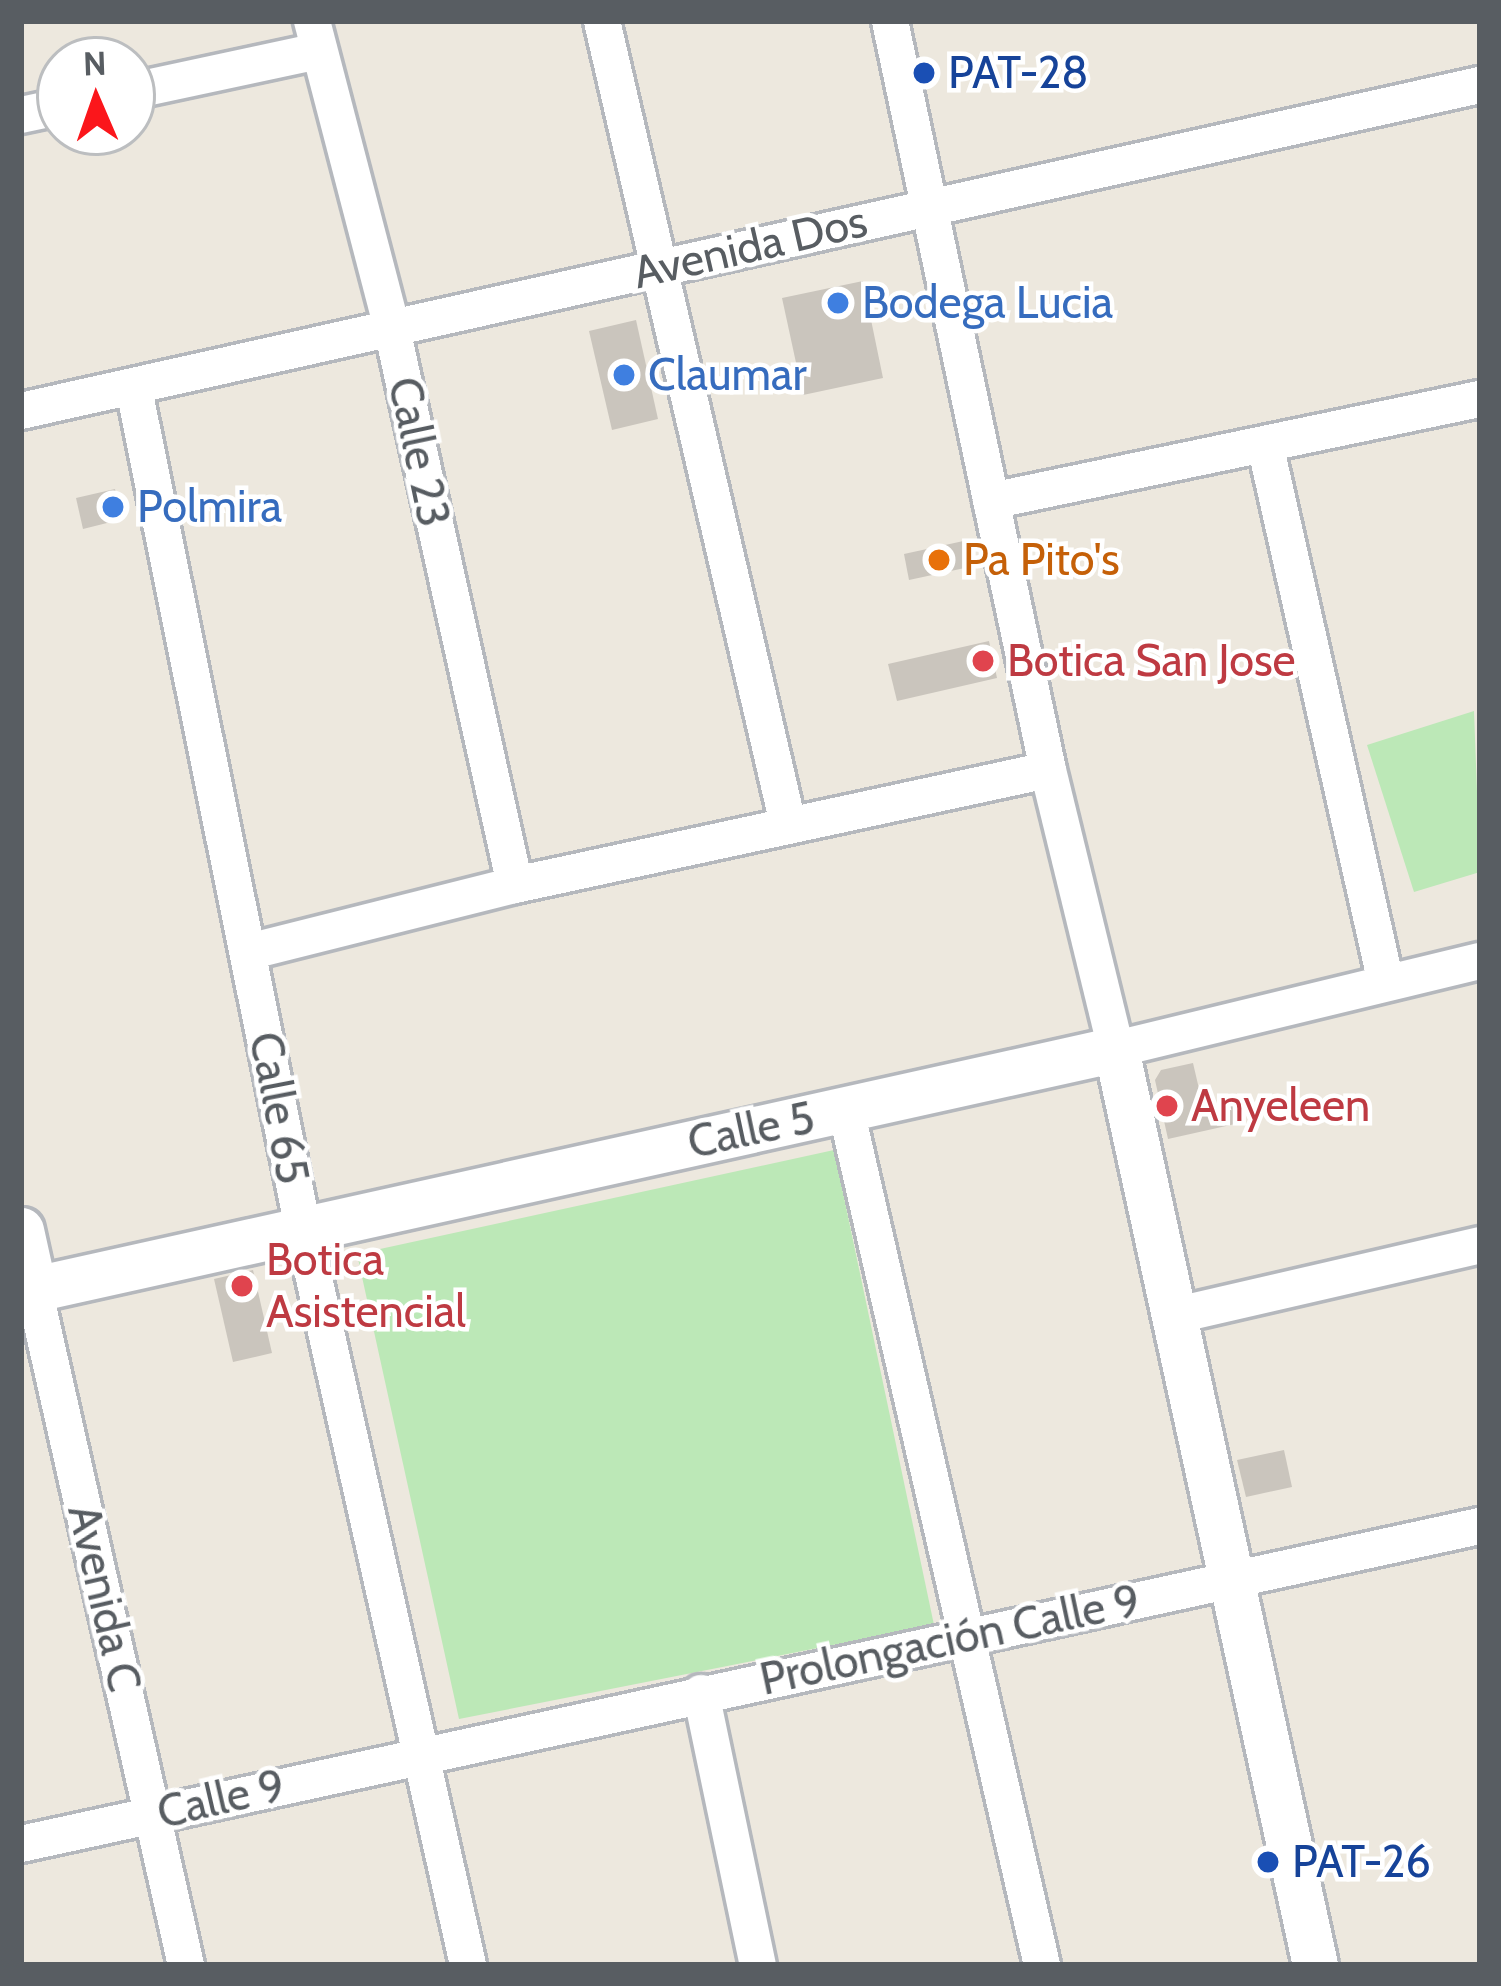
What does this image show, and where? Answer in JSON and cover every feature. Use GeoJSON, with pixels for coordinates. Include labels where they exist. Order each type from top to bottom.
{"type":"FeatureCollection","features":[{"type":"Feature","properties":{"kind":"street"},"geometry":{"type":"LineString","coordinates":[[602,21],[788,824]]}},
{"type":"Feature","properties":{"kind":"street"},"geometry":{"type":"LineString","coordinates":[[890,21],[1048,770],[1116,1049],[1315,1965]]}},
{"type":"Feature","properties":{"kind":"street"},"geometry":{"type":"LineString","coordinates":[[156,84],[315,36]]}},
{"type":"Feature","properties":{"kind":"street","name":"Calle 23"},"geometry":{"type":"LineString","coordinates":[[315,36],[392,329],[514,885]]}},
{"type":"Feature","properties":{"kind":"street","name":"Avenida Dos"},"geometry":{"type":"LineString","coordinates":[[21,411],[1480,85]]}},
{"type":"Feature","properties":{"kind":"street","name":"Calle 65"},"geometry":{"type":"LineString","coordinates":[[134,389],[303,1229],[468,1965]]}},
{"type":"Feature","properties":{"kind":"street"},"geometry":{"type":"LineString","coordinates":[[991,501],[1480,399]]}},
{"type":"Feature","properties":{"kind":"street"},"geometry":{"type":"LineString","coordinates":[[1265,444],[1386,983]]}},
{"type":"Feature","properties":{"kind":"street"},"geometry":{"type":"LineString","coordinates":[[248,952],[514,885],[1048,770]]}},
{"type":"Feature","properties":{"kind":"street","name":"Calle 5"},"geometry":{"type":"LineString","coordinates":[[27,1290],[1116,1049],[1480,961]]}},
{"type":"Feature","properties":{"kind":"street"},"geometry":{"type":"LineString","coordinates":[[846,1110],[962,1637],[1042,1965]]}},
{"type":"Feature","properties":{"kind":"street","name":"Avenida C"},"geometry":{"type":"LineString","coordinates":[[21,1230],[27,1290],[186,1965]]}},
{"type":"Feature","properties":{"kind":"street"},"geometry":{"type":"LineString","coordinates":[[1173,1316],[1480,1245]]}},
{"type":"Feature","properties":{"kind":"street","name":"Prolongación Calle 9"},"geometry":{"type":"LineString","coordinates":[[421,1753],[1480,1526]]}},
{"type":"Feature","properties":{"kind":"street"},"geometry":{"type":"LineString","coordinates":[[700,1694],[758,1965]]}},
{"type":"Feature","properties":{"kind":"street","name":"Calle 9"},"geometry":{"type":"LineString","coordinates":[[21,1844],[421,1753]]}},
{"type":"Feature","properties":{"kind":"green space"},"geometry":{"type":"Polygon","coordinates":[[[1474,711],[1480,872],[1414,892],[1367,745],[1474,711]]]}},
{"type":"Feature","properties":{"kind":"green space"},"geometry":{"type":"Polygon","coordinates":[[[834,1150],[934,1625],[459,1719],[357,1254],[834,1150]]]}},
{"type":"Feature","properties":{"kind":"building"},"geometry":{"type":"Polygon","coordinates":[[[863,281],[883,378],[803,395],[782,298],[863,281]]]}},
{"type":"Feature","properties":{"kind":"building","name":"Claumar"},"geometry":{"type":"Polygon","coordinates":[[[636,320],[658,419],[612,430],[589,331],[636,320]]]}},
{"type":"Feature","properties":{"kind":"building"},"geometry":{"type":"Polygon","coordinates":[[[115,489],[123,519],[83,529],[76,498],[115,489]]]}},
{"type":"Feature","properties":{"kind":"building","name":"Pa Pito's"},"geometry":{"type":"Polygon","coordinates":[[[968,540],[974,566],[909,580],[904,554],[968,540]]]}},
{"type":"Feature","properties":{"kind":"building"},"geometry":{"type":"Polygon","coordinates":[[[989,641],[997,678],[897,701],[888,664],[989,641]]]}},
{"type":"Feature","properties":{"kind":"building"},"geometry":{"type":"Polygon","coordinates":[[[1193,1063],[1203,1106],[1239,1098],[1244,1122],[1168,1139],[1155,1080],[1161,1070],[1193,1063]]]}},
{"type":"Feature","properties":{"kind":"building"},"geometry":{"type":"Polygon","coordinates":[[[253,1270],[272,1353],[233,1362],[214,1279],[253,1270]]]}},
{"type":"Feature","properties":{"kind":"building"},"geometry":{"type":"Polygon","coordinates":[[[1284,1450],[1292,1487],[1246,1497],[1237,1460],[1284,1450]]]}},
{"type":"Feature","properties":{"kind":"place","name":"PAT-28"},"geometry":{"type":"Point","coordinates":[924,73]}},
{"type":"Feature","properties":{"kind":"place","name":"Bodega Lucia"},"geometry":{"type":"Point","coordinates":[838,303]}},
{"type":"Feature","properties":{"kind":"place","name":"Claumar"},"geometry":{"type":"Point","coordinates":[624,375]}},
{"type":"Feature","properties":{"kind":"place","name":"Polmira"},"geometry":{"type":"Point","coordinates":[113,507]}},
{"type":"Feature","properties":{"kind":"place","name":"Pa Pito's"},"geometry":{"type":"Point","coordinates":[939,560]}},
{"type":"Feature","properties":{"kind":"place","name":"Botica San Jose"},"geometry":{"type":"Point","coordinates":[983,661]}},
{"type":"Feature","properties":{"kind":"place","name":"Anyeleen"},"geometry":{"type":"Point","coordinates":[1167,1106]}},
{"type":"Feature","properties":{"kind":"place","name":"Botica Asistencial"},"geometry":{"type":"Point","coordinates":[242,1286]}},
{"type":"Feature","properties":{"kind":"place","name":"PAT-26"},"geometry":{"type":"Point","coordinates":[1268,1862]}}]}
